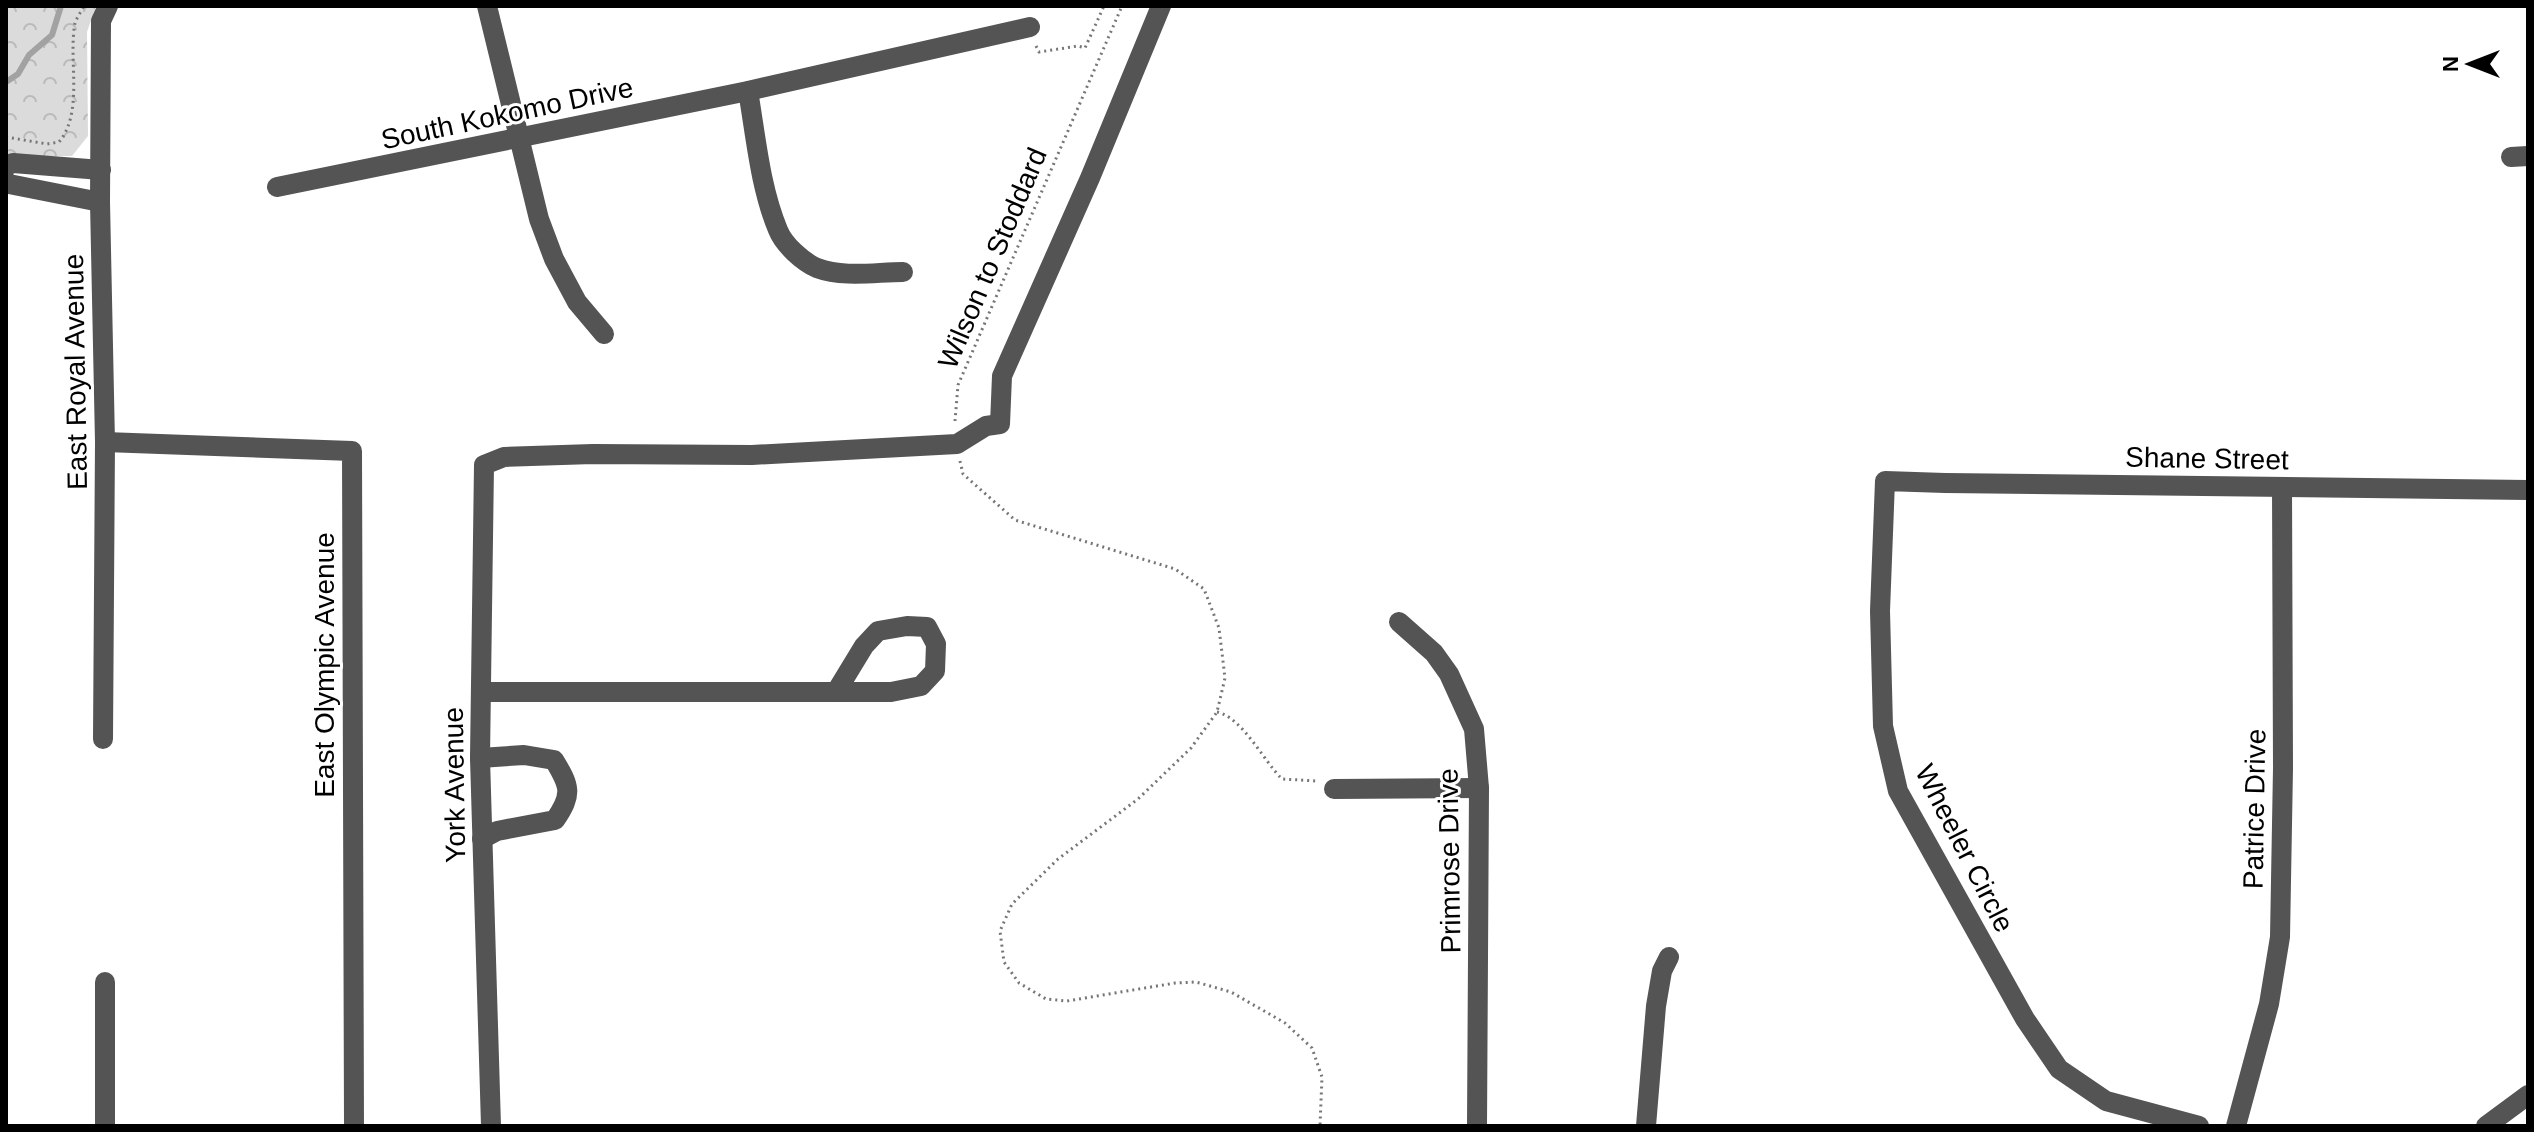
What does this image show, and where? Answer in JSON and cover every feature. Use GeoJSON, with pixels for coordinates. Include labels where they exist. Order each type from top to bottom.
{"type":"FeatureCollection","features":[{"type":"Feature","properties":{"kind":"street","name":"East Royal Avenue"},"geometry":{"type":"LineString","coordinates":[[103,739],[105,442],[100,202],[101,21],[108,6]]}},
{"type":"Feature","properties":{"kind":"street"},"geometry":{"type":"LineString","coordinates":[[487,6],[539,219],[554,259],[577,302],[604,334]]}},
{"type":"Feature","properties":{"kind":"street"},"geometry":{"type":"LineString","coordinates":[[957,444],[986,426],[1000,424],[1002,376],[1090,178],[1161,6]]}},
{"type":"Feature","properties":{"kind":"street","name":"South Kokomo Drive"},"geometry":{"type":"LineString","coordinates":[[277,187],[520,140],[1030,27]]}},
{"type":"Feature","properties":{"kind":"street"},"geometry":{"type":"LineString","coordinates":[[748,91],[764,184],[779,233],[798,255],[816,267],[843,273],[903,272]]}},
{"type":"Feature","properties":{"kind":"street"},"geometry":{"type":"LineString","coordinates":[[6,166],[13,163],[101,170]]}},
{"type":"Feature","properties":{"kind":"street"},"geometry":{"type":"LineString","coordinates":[[6,181],[100,202]]}},
{"type":"Feature","properties":{"kind":"street","name":"East Olympic Avenue"},"geometry":{"type":"LineString","coordinates":[[105,442],[352,451],[354,1126]]}},
{"type":"Feature","properties":{"kind":"street","name":"York Avenue"},"geometry":{"type":"LineString","coordinates":[[491,1126],[480,758],[484,465],[504,457],[752,455],[957,444]]}},
{"type":"Feature","properties":{"kind":"street","name":"Shane Street"},"geometry":{"type":"LineString","coordinates":[[1885,481],[2528,490]]}},
{"type":"Feature","properties":{"kind":"street","name":"Wheeler Circle"},"geometry":{"type":"LineString","coordinates":[[1885,481],[1880,611],[1883,726],[1898,791],[2025,1019],[2059,1069],[2106,1101],[2199,1126]]}},
{"type":"Feature","properties":{"kind":"street","name":"Patrice Drive"},"geometry":{"type":"LineString","coordinates":[[2236,1126],[2269,1004],[2280,937],[2282,487]]}},
{"type":"Feature","properties":{"kind":"street","name":"Primrose Drive"},"geometry":{"type":"LineString","coordinates":[[1399,622],[1434,653],[1449,674],[1474,729],[1479,788],[1477,1126]]}},
{"type":"Feature","properties":{"kind":"street"},"geometry":{"type":"LineString","coordinates":[[481,692],[836,692],[891,692],[921,686],[935,671],[936,644],[927,627],[907,626],[878,631],[864,646],[836,692]]}},
{"type":"Feature","properties":{"kind":"street"},"geometry":{"type":"LineString","coordinates":[[480,758],[524,755],[554,760],[566,779],[567,803],[555,820],[497,831],[482,839]]}},
{"type":"Feature","properties":{"kind":"street"},"geometry":{"type":"LineString","coordinates":[[1334,789],[1479,788]]}},
{"type":"Feature","properties":{"kind":"street"},"geometry":{"type":"LineString","coordinates":[[1646,1126],[1656,1006],[1662,971],[1669,957]]}},
{"type":"Feature","properties":{"kind":"street"},"geometry":{"type":"LineString","coordinates":[[105,982],[105,1126]]}},
{"type":"Feature","properties":{"kind":"street"},"geometry":{"type":"LineString","coordinates":[[2486,1126],[2528,1095]]}},
{"type":"Feature","properties":{"kind":"path"},"geometry":{"type":"LineString","coordinates":[[6,137],[47,144],[59,142],[68,132],[75,87],[76,20],[84,6]]}},
{"type":"Feature","properties":{"kind":"path"},"geometry":{"type":"LineString","coordinates":[[1030,27],[1039,52],[1078,46],[1085,48],[1104,6]]}},
{"type":"Feature","properties":{"kind":"path","name":"Wilson to Stoddard"},"geometry":{"type":"LineString","coordinates":[[1122,6],[958,385],[955,418],[957,444],[963,474],[1015,520],[1175,569],[1204,589],[1219,628],[1225,678],[1217,712],[1191,748],[1138,799],[1058,859],[1012,904],[1000,931],[1004,962],[1019,983],[1046,999],[1067,1001],[1196,982],[1231,992],[1285,1023],[1312,1048],[1322,1077],[1320,1126]]}},
{"type":"Feature","properties":{"kind":"path"},"geometry":{"type":"LineString","coordinates":[[1217,712],[1226,714],[1239,726],[1282,779],[1323,781],[1334,789]]}},
{"type":"Feature","properties":{"kind":"green space"},"geometry":{"type":"Polygon","coordinates":[[[6,6],[96,6],[87,32],[88,136],[72,156],[6,156],[6,6]]]}},
{"type":"Feature","properties":{"kind":"waterway"},"geometry":{"type":"LineString","coordinates":[[6,82],[18,74],[29,55],[52,35],[61,6]]}}]}
